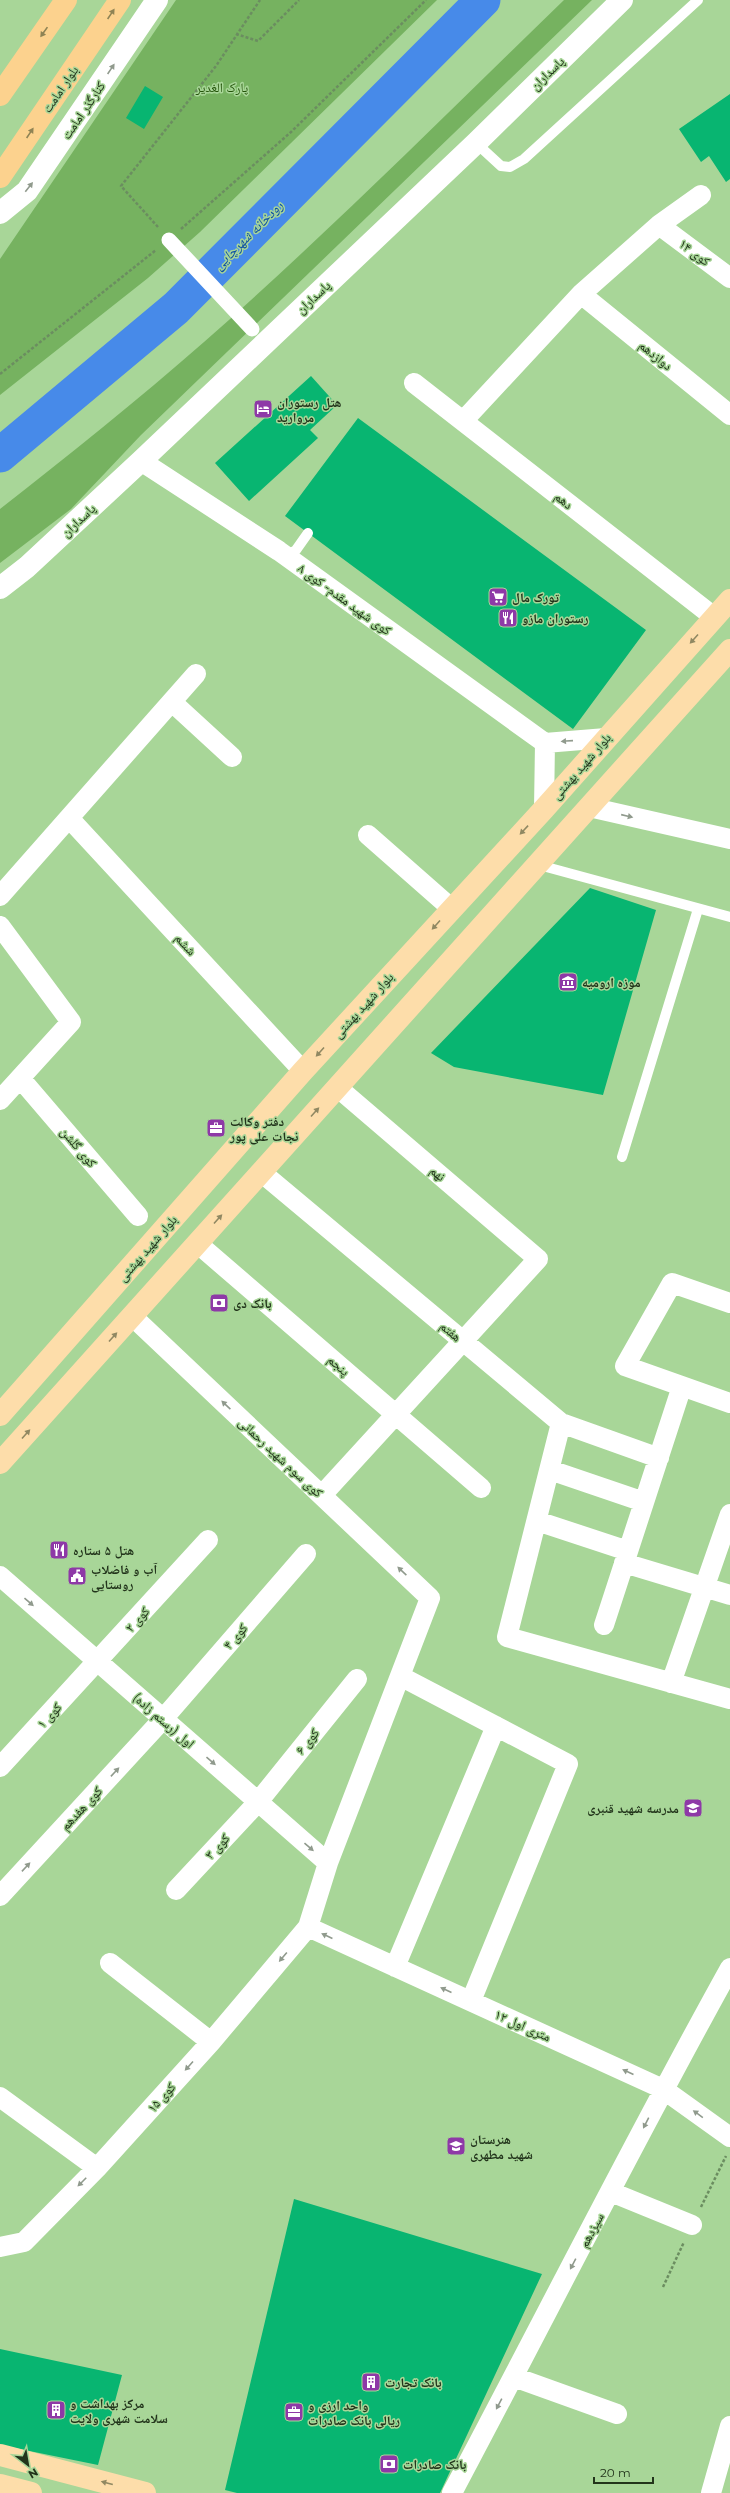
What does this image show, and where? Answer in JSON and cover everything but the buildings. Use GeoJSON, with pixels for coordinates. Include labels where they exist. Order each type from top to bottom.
{"type":"FeatureCollection","features":[{"type":"Feature","properties":{"kind":"highway"},"geometry":{"type":"LineString","coordinates":[[0,95],[66,0]]}},
{"type":"Feature","properties":{"kind":"highway","name":"بلوار امامت"},"geometry":{"type":"LineString","coordinates":[[0,177],[120,0]]}},
{"type":"Feature","properties":{"kind":"main road","name":"کنارگذر امامت"},"geometry":{"type":"LineString","coordinates":[[0,213],[27,191],[158,0]]}},
{"type":"Feature","properties":{"kind":"main road","name":"پاسداران"},"geometry":{"type":"LineString","coordinates":[[0,588],[27,567],[141,461],[476,142],[622,0]]}},
{"type":"Feature","properties":{"kind":"main road","name":"بلوار شهید بهشتی"},"geometry":{"type":"LineString","coordinates":[[0,1415],[303,1071],[451,908],[544,809],[730,600]]}},
{"type":"Feature","properties":{"kind":"main road"},"geometry":{"type":"LineString","coordinates":[[0,1463],[337,1087],[539,865],[730,650]]}},
{"type":"Feature","properties":{"kind":"main road"},"geometry":{"type":"LineString","coordinates":[[0,2455],[145,2493]]}},
{"type":"Feature","properties":{"kind":"main road"},"geometry":{"type":"LineString","coordinates":[[0,2485],[31,2493]]}},
{"type":"Feature","properties":{"kind":"street"},"geometry":{"type":"LineString","coordinates":[[463,421],[581,294],[660,226],[702,195]]}},
{"type":"Feature","properties":{"kind":"street","name":"کوی ۱۴"},"geometry":{"type":"LineString","coordinates":[[660,226],[730,278]]}},
{"type":"Feature","properties":{"kind":"street"},"geometry":{"type":"LineString","coordinates":[[169,240],[252,329]]}},
{"type":"Feature","properties":{"kind":"street","name":"دوازدهم"},"geometry":{"type":"LineString","coordinates":[[581,294],[730,415]]}},
{"type":"Feature","properties":{"kind":"street","name":"دهم"},"geometry":{"type":"LineString","coordinates":[[414,383],[714,617]]}},
{"type":"Feature","properties":{"kind":"street","name":"کوی شهید مقدم- کوی ۸"},"geometry":{"type":"LineString","coordinates":[[141,461],[279,551],[545,743]]}},
{"type":"Feature","properties":{"kind":"street"},"geometry":{"type":"LineString","coordinates":[[0,896],[196,674]]}},
{"type":"Feature","properties":{"kind":"street"},"geometry":{"type":"LineString","coordinates":[[172,702],[232,756]]}},
{"type":"Feature","properties":{"kind":"street"},"geometry":{"type":"LineString","coordinates":[[544,809],[545,743],[606,738]]}},
{"type":"Feature","properties":{"kind":"street"},"geometry":{"type":"LineString","coordinates":[[589,807],[730,839]]}},
{"type":"Feature","properties":{"kind":"street","name":"ششم"},"geometry":{"type":"LineString","coordinates":[[69,818],[303,1071]]}},
{"type":"Feature","properties":{"kind":"street"},"geometry":{"type":"LineString","coordinates":[[368,835],[451,908]]}},
{"type":"Feature","properties":{"kind":"street"},"geometry":{"type":"LineString","coordinates":[[0,926],[70,1022],[0,1100]]}},
{"type":"Feature","properties":{"kind":"street","name":"کوی گلشن"},"geometry":{"type":"LineString","coordinates":[[20,1078],[138,1216]]}},
{"type":"Feature","properties":{"kind":"street","name":"نهم"},"geometry":{"type":"LineString","coordinates":[[337,1087],[538,1259],[464,1341]]}},
{"type":"Feature","properties":{"kind":"street","name":"هفتم"},"geometry":{"type":"LineString","coordinates":[[261,1172],[561,1423],[659,1458]]}},
{"type":"Feature","properties":{"kind":"street","name":"پنجم"},"geometry":{"type":"LineString","coordinates":[[197,1243],[482,1488]]}},
{"type":"Feature","properties":{"kind":"street"},"geometry":{"type":"LineString","coordinates":[[730,1303],[672,1283],[624,1366],[730,1403]]}},
{"type":"Feature","properties":{"kind":"street","name":"کوی سوم شهید رحمانی"},"geometry":{"type":"LineString","coordinates":[[132,1316],[430,1598],[400,1676]]}},
{"type":"Feature","properties":{"kind":"street"},"geometry":{"type":"LineString","coordinates":[[322,1495],[464,1341]]}},
{"type":"Feature","properties":{"kind":"street"},"geometry":{"type":"LineString","coordinates":[[604,1625],[682,1386]]}},
{"type":"Feature","properties":{"kind":"street"},"geometry":{"type":"LineString","coordinates":[[561,1423],[507,1637],[730,1699]]}},
{"type":"Feature","properties":{"kind":"street"},"geometry":{"type":"LineString","coordinates":[[550,1470],[644,1502]]}},
{"type":"Feature","properties":{"kind":"street"},"geometry":{"type":"LineString","coordinates":[[671,1683],[730,1514]]}},
{"type":"Feature","properties":{"kind":"street"},"geometry":{"type":"LineString","coordinates":[[537,1521],[704,1587],[730,1595]]}},
{"type":"Feature","properties":{"kind":"street","name":"کوی ۲"},"geometry":{"type":"LineString","coordinates":[[98,1662],[208,1540]]}},
{"type":"Feature","properties":{"kind":"street","name":"کوی ۴"},"geometry":{"type":"LineString","coordinates":[[163,1719],[306,1554]]}},
{"type":"Feature","properties":{"kind":"street","name":"اول (رستم زاده)"},"geometry":{"type":"LineString","coordinates":[[0,1576],[328,1864]]}},
{"type":"Feature","properties":{"kind":"street","name":"کوی ۱"},"geometry":{"type":"LineString","coordinates":[[0,1768],[98,1662]]}},
{"type":"Feature","properties":{"kind":"street"},"geometry":{"type":"LineString","coordinates":[[308,1927],[328,1864],[400,1676],[568,1764],[471,2001]]}},
{"type":"Feature","properties":{"kind":"street","name":"کوی ۶"},"geometry":{"type":"LineString","coordinates":[[258,1802],[357,1679]]}},
{"type":"Feature","properties":{"kind":"street","name":"کوی هفدهم"},"geometry":{"type":"LineString","coordinates":[[0,1896],[163,1719]]}},
{"type":"Feature","properties":{"kind":"street"},"geometry":{"type":"LineString","coordinates":[[395,1967],[496,1726]]}},
{"type":"Feature","properties":{"kind":"street","name":"کوی ۳"},"geometry":{"type":"LineString","coordinates":[[176,1890],[258,1802]]}},
{"type":"Feature","properties":{"kind":"street","name":"۱۲ متری اول"},"geometry":{"type":"LineString","coordinates":[[308,1927],[663,2089],[730,2137]]}},
{"type":"Feature","properties":{"kind":"street","name":"کوی ۱۵"},"geometry":{"type":"LineString","coordinates":[[0,2247],[24,2242],[97,2168],[211,2042],[308,1927]]}},
{"type":"Feature","properties":{"kind":"street"},"geometry":{"type":"LineString","coordinates":[[110,1963],[211,2042]]}},
{"type":"Feature","properties":{"kind":"street","name":"سیزدهم"},"geometry":{"type":"LineString","coordinates":[[452,2493],[612,2192],[663,2089],[730,1968]]}},
{"type":"Feature","properties":{"kind":"street"},"geometry":{"type":"LineString","coordinates":[[0,2097],[97,2168]]}},
{"type":"Feature","properties":{"kind":"street"},"geometry":{"type":"LineString","coordinates":[[612,2192],[692,2225]]}},
{"type":"Feature","properties":{"kind":"street"},"geometry":{"type":"LineString","coordinates":[[514,2377],[617,2414]]}},
{"type":"Feature","properties":{"kind":"street"},"geometry":{"type":"LineString","coordinates":[[711,2493],[730,2426]]}},
{"type":"Feature","properties":{"kind":"lane"},"geometry":{"type":"LineString","coordinates":[[476,142],[501,166],[510,167],[524,159],[698,0]]}},
{"type":"Feature","properties":{"kind":"lane"},"geometry":{"type":"LineString","coordinates":[[279,551],[289,554],[296,550],[308,533]]}},
{"type":"Feature","properties":{"kind":"lane"},"geometry":{"type":"LineString","coordinates":[[539,865],[730,917]]}},
{"type":"Feature","properties":{"kind":"lane"},"geometry":{"type":"LineString","coordinates":[[622,1157],[698,909]]}},
{"type":"Feature","properties":{"kind":"path"},"geometry":{"type":"LineString","coordinates":[[169,240],[121,186],[216,66],[260,0]]}},
{"type":"Feature","properties":{"kind":"path"},"geometry":{"type":"LineString","coordinates":[[236,34],[258,40],[299,0]]}},
{"type":"Feature","properties":{"kind":"path"},"geometry":{"type":"LineString","coordinates":[[0,374],[169,240],[291,132],[426,0]]}},
{"type":"Feature","properties":{"kind":"green space","name":"پارک الغدیر"},"geometry":{"type":"Polygon","coordinates":[[[176,0],[437,0],[200,232],[148,278],[0,395],[0,259],[176,0]]]}},
{"type":"Feature","properties":{"kind":"green space"},"geometry":{"type":"Polygon","coordinates":[[[564,0],[592,0],[141,435],[71,509],[0,563],[0,509],[129,406],[250,301],[386,173],[564,0]]]}},
{"type":"Feature","properties":{"kind":"waterway","name":"رودخانه شهرچایی"},"geometry":{"type":"LineString","coordinates":[[0,455],[176,308],[483,0]]}},
{"type":"Feature","properties":{"kind":"place","name":"هتل رستوران مروارید"},"geometry":{"type":"Point","coordinates":[263,409]}},
{"type":"Feature","properties":{"kind":"place","name":"تورک مال"},"geometry":{"type":"Point","coordinates":[498,597]}},
{"type":"Feature","properties":{"kind":"place","name":"رستوران مازو"},"geometry":{"type":"Point","coordinates":[508,618]}},
{"type":"Feature","properties":{"kind":"place","name":"موزه ارومیه"},"geometry":{"type":"Point","coordinates":[568,982]}},
{"type":"Feature","properties":{"kind":"place","name":"دفتر وکالت نجات علی پور"},"geometry":{"type":"Point","coordinates":[216,1128]}},
{"type":"Feature","properties":{"kind":"place","name":"بانک دی"},"geometry":{"type":"Point","coordinates":[219,1303]}},
{"type":"Feature","properties":{"kind":"place","name":"هتل ۵ ستاره"},"geometry":{"type":"Point","coordinates":[59,1550]}},
{"type":"Feature","properties":{"kind":"place","name":"آب و فاضلاب روستایی"},"geometry":{"type":"Point","coordinates":[77,1576]}},
{"type":"Feature","properties":{"kind":"place","name":"مدرسه شهید قنبری"},"geometry":{"type":"Point","coordinates":[693,1808]}},
{"type":"Feature","properties":{"kind":"place","name":"هنرستان شهید مطهری"},"geometry":{"type":"Point","coordinates":[456,2146]}},
{"type":"Feature","properties":{"kind":"place","name":"بانک تجارت"},"geometry":{"type":"Point","coordinates":[371,2382]}},
{"type":"Feature","properties":{"kind":"place","name":"مرکز بهداشت و سلامت شهری ولایت"},"geometry":{"type":"Point","coordinates":[56,2410]}},
{"type":"Feature","properties":{"kind":"place","name":"واحد ارزی و ریالی بانک صادرات"},"geometry":{"type":"Point","coordinates":[294,2412]}},
{"type":"Feature","properties":{"kind":"place","name":"بانک صادرات"},"geometry":{"type":"Point","coordinates":[389,2464]}}]}
